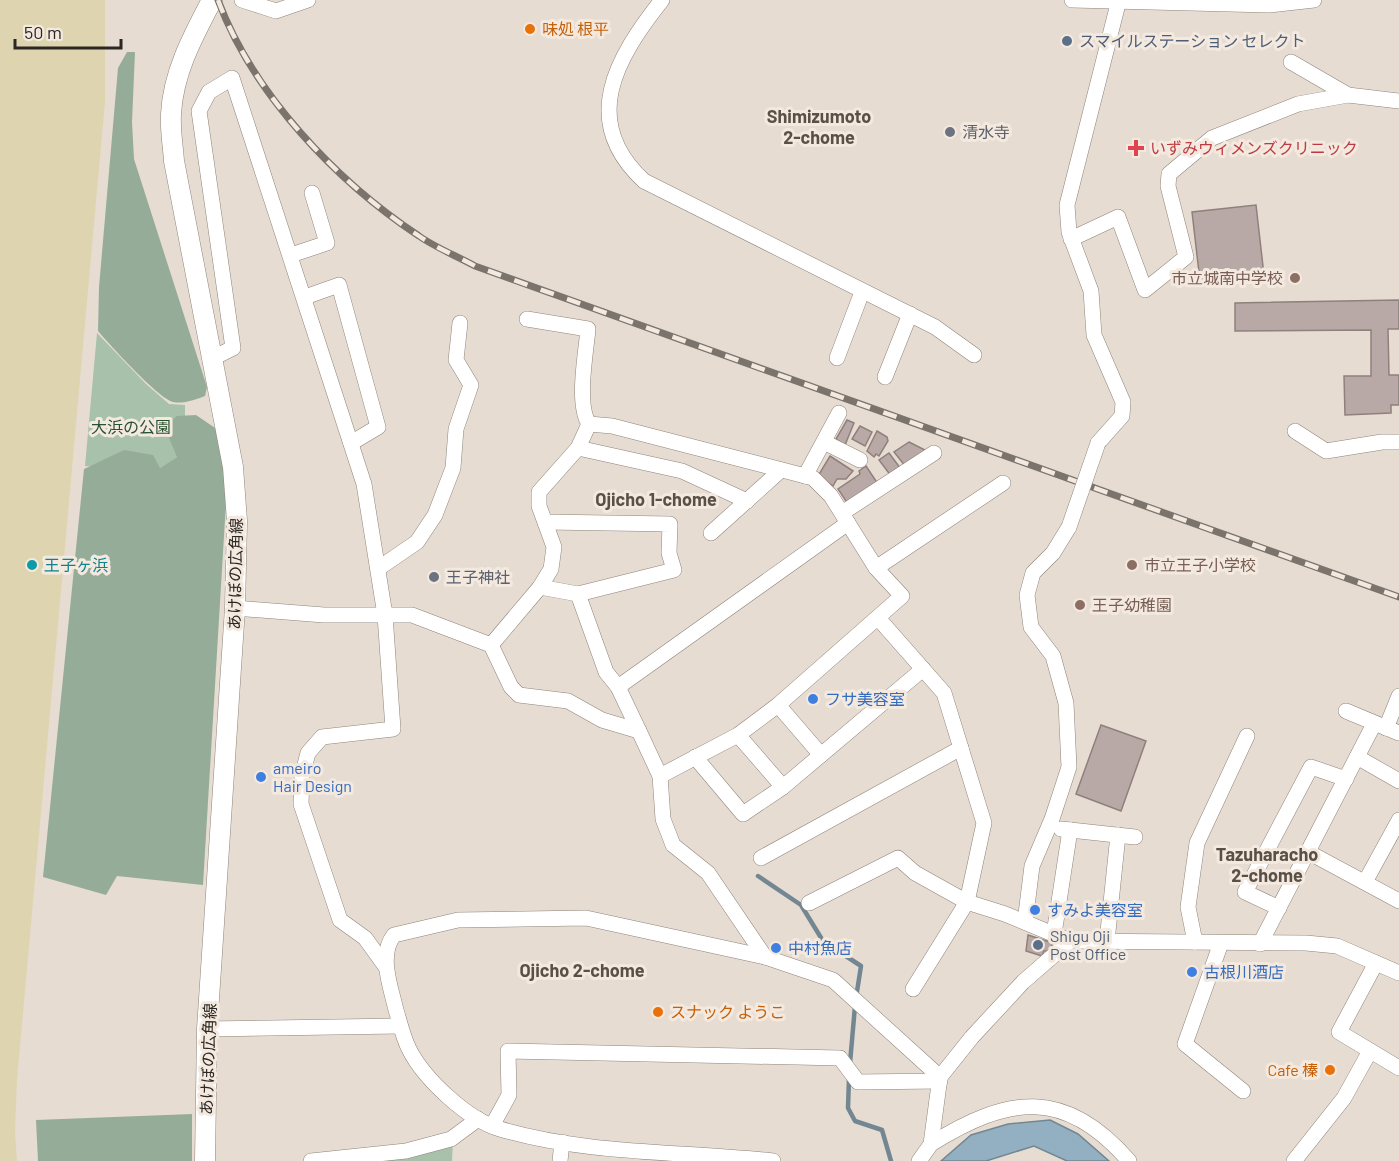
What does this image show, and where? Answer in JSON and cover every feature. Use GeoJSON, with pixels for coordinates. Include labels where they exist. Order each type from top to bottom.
{"type":"FeatureCollection","features":[{"type":"Feature","properties":{"kind":"main road","name":"あけぼの広角線"},"geometry":{"type":"LineString","coordinates":[[205,1161],[207,1029],[235,608],[237,521],[233,467],[174,161],[171,115],[174,90],[188,46],[212,0]]}},
{"type":"Feature","properties":{"kind":"street"},"geometry":{"type":"LineString","coordinates":[[242,0],[276,11],[308,0]]}},
{"type":"Feature","properties":{"kind":"street"},"geometry":{"type":"LineString","coordinates":[[662,0],[621,62],[609,93],[608,117],[612,138],[626,164],[644,181],[935,327],[974,355]]}},
{"type":"Feature","properties":{"kind":"street"},"geometry":{"type":"LineString","coordinates":[[1072,0],[1269,5],[1314,0]]}},
{"type":"Feature","properties":{"kind":"street"},"geometry":{"type":"LineString","coordinates":[[1025,922],[1032,866],[1069,767],[1066,704],[1053,656],[1031,627],[1027,595],[1033,573],[1053,553],[1069,527],[1098,443],[1122,416],[1124,402],[1094,335],[1091,291],[1071,239],[1067,205],[1119,0]]}},
{"type":"Feature","properties":{"kind":"street"},"geometry":{"type":"LineString","coordinates":[[1291,62],[1348,95]]}},
{"type":"Feature","properties":{"kind":"street"},"geometry":{"type":"LineString","coordinates":[[213,358],[233,348],[199,111],[209,92],[232,78],[364,484],[379,568],[385,615],[393,729],[322,737],[308,753],[302,776],[301,804],[340,920],[365,938],[386,967]]}},
{"type":"Feature","properties":{"kind":"street"},"geometry":{"type":"LineString","coordinates":[[1071,239],[1118,217],[1145,290],[1185,257],[1168,186],[1169,174],[1212,138],[1298,104],[1348,95],[1399,101]]}},
{"type":"Feature","properties":{"kind":"street"},"geometry":{"type":"LineString","coordinates":[[291,255],[327,243],[312,193]]}},
{"type":"Feature","properties":{"kind":"street"},"geometry":{"type":"LineString","coordinates":[[305,297],[339,285],[378,427],[351,443]]}},
{"type":"Feature","properties":{"kind":"street"},"geometry":{"type":"LineString","coordinates":[[837,358],[862,292]]}},
{"type":"Feature","properties":{"kind":"street"},"geometry":{"type":"LineString","coordinates":[[885,377],[909,314]]}},
{"type":"Feature","properties":{"kind":"street"},"geometry":{"type":"LineString","coordinates":[[527,319],[588,329],[583,381],[585,418],[589,424]]}},
{"type":"Feature","properties":{"kind":"street"},"geometry":{"type":"LineString","coordinates":[[379,568],[417,542],[435,515],[453,468],[456,429],[471,385],[456,360],[460,324]]}},
{"type":"Feature","properties":{"kind":"street"},"geometry":{"type":"LineString","coordinates":[[806,476],[839,413]]}},
{"type":"Feature","properties":{"kind":"street"},"geometry":{"type":"LineString","coordinates":[[491,645],[540,587],[551,569],[554,547],[539,506],[539,492],[578,448],[589,424]]}},
{"type":"Feature","properties":{"kind":"street"},"geometry":{"type":"LineString","coordinates":[[589,424],[612,426],[813,478],[831,496],[876,568],[902,596],[778,705],[738,735],[660,776]]}},
{"type":"Feature","properties":{"kind":"street"},"geometry":{"type":"LineString","coordinates":[[1295,430],[1326,451],[1382,442],[1399,442]]}},
{"type":"Feature","properties":{"kind":"street"},"geometry":{"type":"LineString","coordinates":[[824,441],[860,460]]}},
{"type":"Feature","properties":{"kind":"street"},"geometry":{"type":"LineString","coordinates":[[578,448],[682,471],[747,501]]}},
{"type":"Feature","properties":{"kind":"street"},"geometry":{"type":"LineString","coordinates":[[618,687],[934,453]]}},
{"type":"Feature","properties":{"kind":"street"},"geometry":{"type":"LineString","coordinates":[[711,533],[781,470]]}},
{"type":"Feature","properties":{"kind":"street"},"geometry":{"type":"LineString","coordinates":[[876,568],[1003,483]]}},
{"type":"Feature","properties":{"kind":"street"},"geometry":{"type":"LineString","coordinates":[[540,587],[578,594],[674,570],[669,552],[670,524],[546,522]]}},
{"type":"Feature","properties":{"kind":"street"},"geometry":{"type":"LineString","coordinates":[[578,594],[606,672],[618,687],[660,776],[663,819],[673,845],[708,873],[765,957]]}},
{"type":"Feature","properties":{"kind":"street"},"geometry":{"type":"LineString","coordinates":[[235,608],[324,615],[412,615],[491,645],[511,687],[519,695],[568,701],[602,720],[639,731]]}},
{"type":"Feature","properties":{"kind":"street"},"geometry":{"type":"LineString","coordinates":[[878,618],[944,693],[984,822],[967,902],[913,989]]}},
{"type":"Feature","properties":{"kind":"street"},"geometry":{"type":"LineString","coordinates":[[695,758],[743,814],[783,787],[923,669]]}},
{"type":"Feature","properties":{"kind":"street"},"geometry":{"type":"LineString","coordinates":[[1260,944],[1357,757],[1386,728],[1399,696]]}},
{"type":"Feature","properties":{"kind":"street"},"geometry":{"type":"LineString","coordinates":[[778,705],[821,755]]}},
{"type":"Feature","properties":{"kind":"street"},"geometry":{"type":"LineString","coordinates":[[1346,711],[1386,728]]}},
{"type":"Feature","properties":{"kind":"street"},"geometry":{"type":"LineString","coordinates":[[738,735],[783,787]]}},
{"type":"Feature","properties":{"kind":"street"},"geometry":{"type":"LineString","coordinates":[[1195,942],[1188,907],[1197,843],[1247,735]]}},
{"type":"Feature","properties":{"kind":"street"},"geometry":{"type":"LineString","coordinates":[[761,858],[961,748]]}},
{"type":"Feature","properties":{"kind":"street"},"geometry":{"type":"LineString","coordinates":[[1357,757],[1399,781]]}},
{"type":"Feature","properties":{"kind":"street"},"geometry":{"type":"LineString","coordinates":[[1279,908],[1245,892],[1311,767],[1346,779]]}},
{"type":"Feature","properties":{"kind":"street"},"geometry":{"type":"LineString","coordinates":[[1365,882],[1399,820]]}},
{"type":"Feature","properties":{"kind":"street"},"geometry":{"type":"LineString","coordinates":[[1048,827],[1136,837]]}},
{"type":"Feature","properties":{"kind":"street"},"geometry":{"type":"LineString","coordinates":[[1054,934],[1070,830]]}},
{"type":"Feature","properties":{"kind":"street"},"geometry":{"type":"LineString","coordinates":[[1107,941],[1118,835]]}},
{"type":"Feature","properties":{"kind":"street"},"geometry":{"type":"LineString","coordinates":[[1308,852],[1399,901]]}},
{"type":"Feature","properties":{"kind":"street"},"geometry":{"type":"LineString","coordinates":[[809,903],[897,858],[915,873],[967,902],[1070,940],[1337,946],[1376,963],[1398,969]]}},
{"type":"Feature","properties":{"kind":"street"},"geometry":{"type":"LineString","coordinates":[[773,1161],[562,1142],[485,1122],[442,1090],[422,1070],[409,1049],[400,1026],[386,967],[389,941],[394,935],[458,920],[586,918],[765,957],[832,980],[940,1079]]}},
{"type":"Feature","properties":{"kind":"street"},"geometry":{"type":"LineString","coordinates":[[920,1161],[931,1144],[940,1079],[972,1037],[1023,982],[1070,940]]}},
{"type":"Feature","properties":{"kind":"street"},"geometry":{"type":"LineString","coordinates":[[1221,943],[1185,1044],[1243,1091]]}},
{"type":"Feature","properties":{"kind":"street"},"geometry":{"type":"LineString","coordinates":[[1376,963],[1338,1032],[1399,1068]]}},
{"type":"Feature","properties":{"kind":"street"},"geometry":{"type":"LineString","coordinates":[[207,1029],[400,1026]]}},
{"type":"Feature","properties":{"kind":"street"},"geometry":{"type":"LineString","coordinates":[[311,1161],[406,1151],[451,1139],[485,1122],[509,1095],[508,1051],[840,1058],[858,1082],[940,1079]]}},
{"type":"Feature","properties":{"kind":"street"},"geometry":{"type":"LineString","coordinates":[[1294,1161],[1344,1098],[1370,1051]]}},
{"type":"Feature","properties":{"kind":"street"},"geometry":{"type":"LineString","coordinates":[[931,1144],[968,1121],[1023,1107],[1056,1110],[1085,1120],[1111,1140],[1130,1161]]}},
{"type":"Feature","properties":{"kind":"street"},"geometry":{"type":"LineString","coordinates":[[560,1161],[562,1142]]}},
{"type":"Feature","properties":{"kind":"green space"},"geometry":{"type":"Polygon","coordinates":[[[127,52],[135,52],[132,122],[134,159],[207,387],[205,396],[185,402],[173,402],[166,399],[134,370],[98,331],[99,287],[118,68],[127,52]]]}},
{"type":"Feature","properties":{"kind":"green space","name":"大浜の公園"},"geometry":{"type":"Polygon","coordinates":[[[97,333],[146,384],[169,404],[185,405],[185,452],[157,470],[85,466],[97,333]]]}},
{"type":"Feature","properties":{"kind":"green space"},"geometry":{"type":"Polygon","coordinates":[[[196,415],[221,432],[229,453],[203,885],[117,876],[106,895],[43,877],[84,469],[124,450],[153,455],[160,468],[177,457],[169,438],[170,422],[177,416],[196,415]]]}},
{"type":"Feature","properties":{"kind":"green space"},"geometry":{"type":"Polygon","coordinates":[[[192,1114],[192,1161],[38,1161],[36,1120],[192,1114]]]}},
{"type":"Feature","properties":{"kind":"green space"},"geometry":{"type":"Polygon","coordinates":[[[453,1141],[452,1161],[384,1161],[453,1141]]]}},
{"type":"Feature","properties":{"kind":"sand","name":"王子ヶ浜"},"geometry":{"type":"Polygon","coordinates":[[[0,0],[105,0],[105,102],[17,1080],[15,1131],[17,1161],[0,1161],[0,0]]]}},
{"type":"Feature","properties":{"kind":"water"},"geometry":{"type":"Polygon","coordinates":[[[1050,1120],[1078,1134],[1109,1161],[1067,1161],[1034,1146],[986,1161],[941,1161],[971,1135],[1008,1124],[1050,1120]]]}},
{"type":"Feature","properties":{"kind":"building"},"geometry":{"type":"Polygon","coordinates":[[[1256,205],[1264,275],[1200,281],[1192,212],[1256,205]]]}},
{"type":"Feature","properties":{"kind":"building"},"geometry":{"type":"Polygon","coordinates":[[[1399,300],[1399,329],[1388,329],[1389,375],[1399,375],[1399,405],[1391,405],[1391,413],[1345,415],[1344,376],[1371,376],[1371,330],[1235,331],[1235,303],[1399,300]]]}},
{"type":"Feature","properties":{"kind":"building"},"geometry":{"type":"Polygon","coordinates":[[[847,420],[854,423],[845,445],[836,439],[847,420]]]}},
{"type":"Feature","properties":{"kind":"building"},"geometry":{"type":"Polygon","coordinates":[[[860,426],[872,432],[865,446],[852,439],[860,426]]]}},
{"type":"Feature","properties":{"kind":"building"},"geometry":{"type":"Polygon","coordinates":[[[877,431],[887,437],[888,441],[879,456],[876,454],[874,457],[867,451],[877,431]]]}},
{"type":"Feature","properties":{"kind":"building"},"geometry":{"type":"Polygon","coordinates":[[[909,442],[929,452],[906,467],[894,452],[909,442]]]}},
{"type":"Feature","properties":{"kind":"building"},"geometry":{"type":"Polygon","coordinates":[[[889,453],[901,469],[891,476],[879,460],[889,453]]]}},
{"type":"Feature","properties":{"kind":"building"},"geometry":{"type":"Polygon","coordinates":[[[830,456],[853,471],[846,479],[837,479],[833,486],[818,476],[830,456]]]}},
{"type":"Feature","properties":{"kind":"building"},"geometry":{"type":"Polygon","coordinates":[[[866,466],[878,484],[848,504],[838,489],[860,474],[859,471],[866,466]]]}},
{"type":"Feature","properties":{"kind":"building"},"geometry":{"type":"Polygon","coordinates":[[[1101,725],[1146,741],[1121,811],[1076,794],[1101,725]]]}},
{"type":"Feature","properties":{"kind":"building"},"geometry":{"type":"Polygon","coordinates":[[[1028,935],[1053,943],[1049,951],[1044,951],[1042,956],[1026,951],[1028,935]]]}},
{"type":"Feature","properties":{"kind":"waterway"},"geometry":{"type":"LineString","coordinates":[[758,876],[801,905],[823,941],[861,966],[856,998]]}},
{"type":"Feature","properties":{"kind":"waterway"},"geometry":{"type":"LineString","coordinates":[[850,1063],[855,1006]]}},
{"type":"Feature","properties":{"kind":"waterway"},"geometry":{"type":"LineString","coordinates":[[849,1078],[848,1108],[855,1121],[882,1130],[891,1161]]}},
{"type":"Feature","properties":{"kind":"railway"},"geometry":{"type":"LineString","coordinates":[[218,0],[233,35],[252,69],[300,133],[328,162],[388,214],[439,248],[475,266],[1399,597]]}},
{"type":"Feature","properties":{"kind":"place","name":"味処 根平"},"geometry":{"type":"Point","coordinates":[530,29]}},
{"type":"Feature","properties":{"kind":"place","name":"スマイルステーション セレクト"},"geometry":{"type":"Point","coordinates":[1067,41]}},
{"type":"Feature","properties":{"kind":"place","name":"清水寺"},"geometry":{"type":"Point","coordinates":[950,132]}},
{"type":"Feature","properties":{"kind":"place","name":"いずみウィメンズクリニック"},"geometry":{"type":"Point","coordinates":[1136,148]}},
{"type":"Feature","properties":{"kind":"place","name":"市立城南中学校"},"geometry":{"type":"Point","coordinates":[1295,278]}},
{"type":"Feature","properties":{"kind":"place","name":"王子ヶ浜"},"geometry":{"type":"Point","coordinates":[32,565]}},
{"type":"Feature","properties":{"kind":"place","name":"市立王子小学校"},"geometry":{"type":"Point","coordinates":[1132,565]}},
{"type":"Feature","properties":{"kind":"place","name":"王子神社"},"geometry":{"type":"Point","coordinates":[434,577]}},
{"type":"Feature","properties":{"kind":"place","name":"王子幼稚園"},"geometry":{"type":"Point","coordinates":[1080,605]}},
{"type":"Feature","properties":{"kind":"place","name":"フサ美容室"},"geometry":{"type":"Point","coordinates":[813,699]}},
{"type":"Feature","properties":{"kind":"place","name":"ameiro Hair Design"},"geometry":{"type":"Point","coordinates":[261,777]}},
{"type":"Feature","properties":{"kind":"place","name":"すみよ美容室"},"geometry":{"type":"Point","coordinates":[1035,910]}},
{"type":"Feature","properties":{"kind":"place","name":"Shigu Oji Post Office"},"geometry":{"type":"Point","coordinates":[1038,945]}},
{"type":"Feature","properties":{"kind":"place","name":"中村魚店"},"geometry":{"type":"Point","coordinates":[776,948]}},
{"type":"Feature","properties":{"kind":"place","name":"古根川酒店"},"geometry":{"type":"Point","coordinates":[1192,972]}},
{"type":"Feature","properties":{"kind":"place","name":"スナック ようこ"},"geometry":{"type":"Point","coordinates":[658,1012]}},
{"type":"Feature","properties":{"kind":"place","name":"Cafe 榛"},"geometry":{"type":"Point","coordinates":[1330,1070]}},
{"type":"Feature","properties":{"kind":"district","name":"Shimizumoto 2-chome"},"geometry":{"type":"Point","coordinates":[819,127]}},
{"type":"Feature","properties":{"kind":"district","name":"Ojicho 1-chome"},"geometry":{"type":"Point","coordinates":[656,500]}},
{"type":"Feature","properties":{"kind":"district","name":"Tazuharacho 2-chome"},"geometry":{"type":"Point","coordinates":[1267,865]}},
{"type":"Feature","properties":{"kind":"district","name":"Ojicho 2-chome"},"geometry":{"type":"Point","coordinates":[582,971]}}]}
